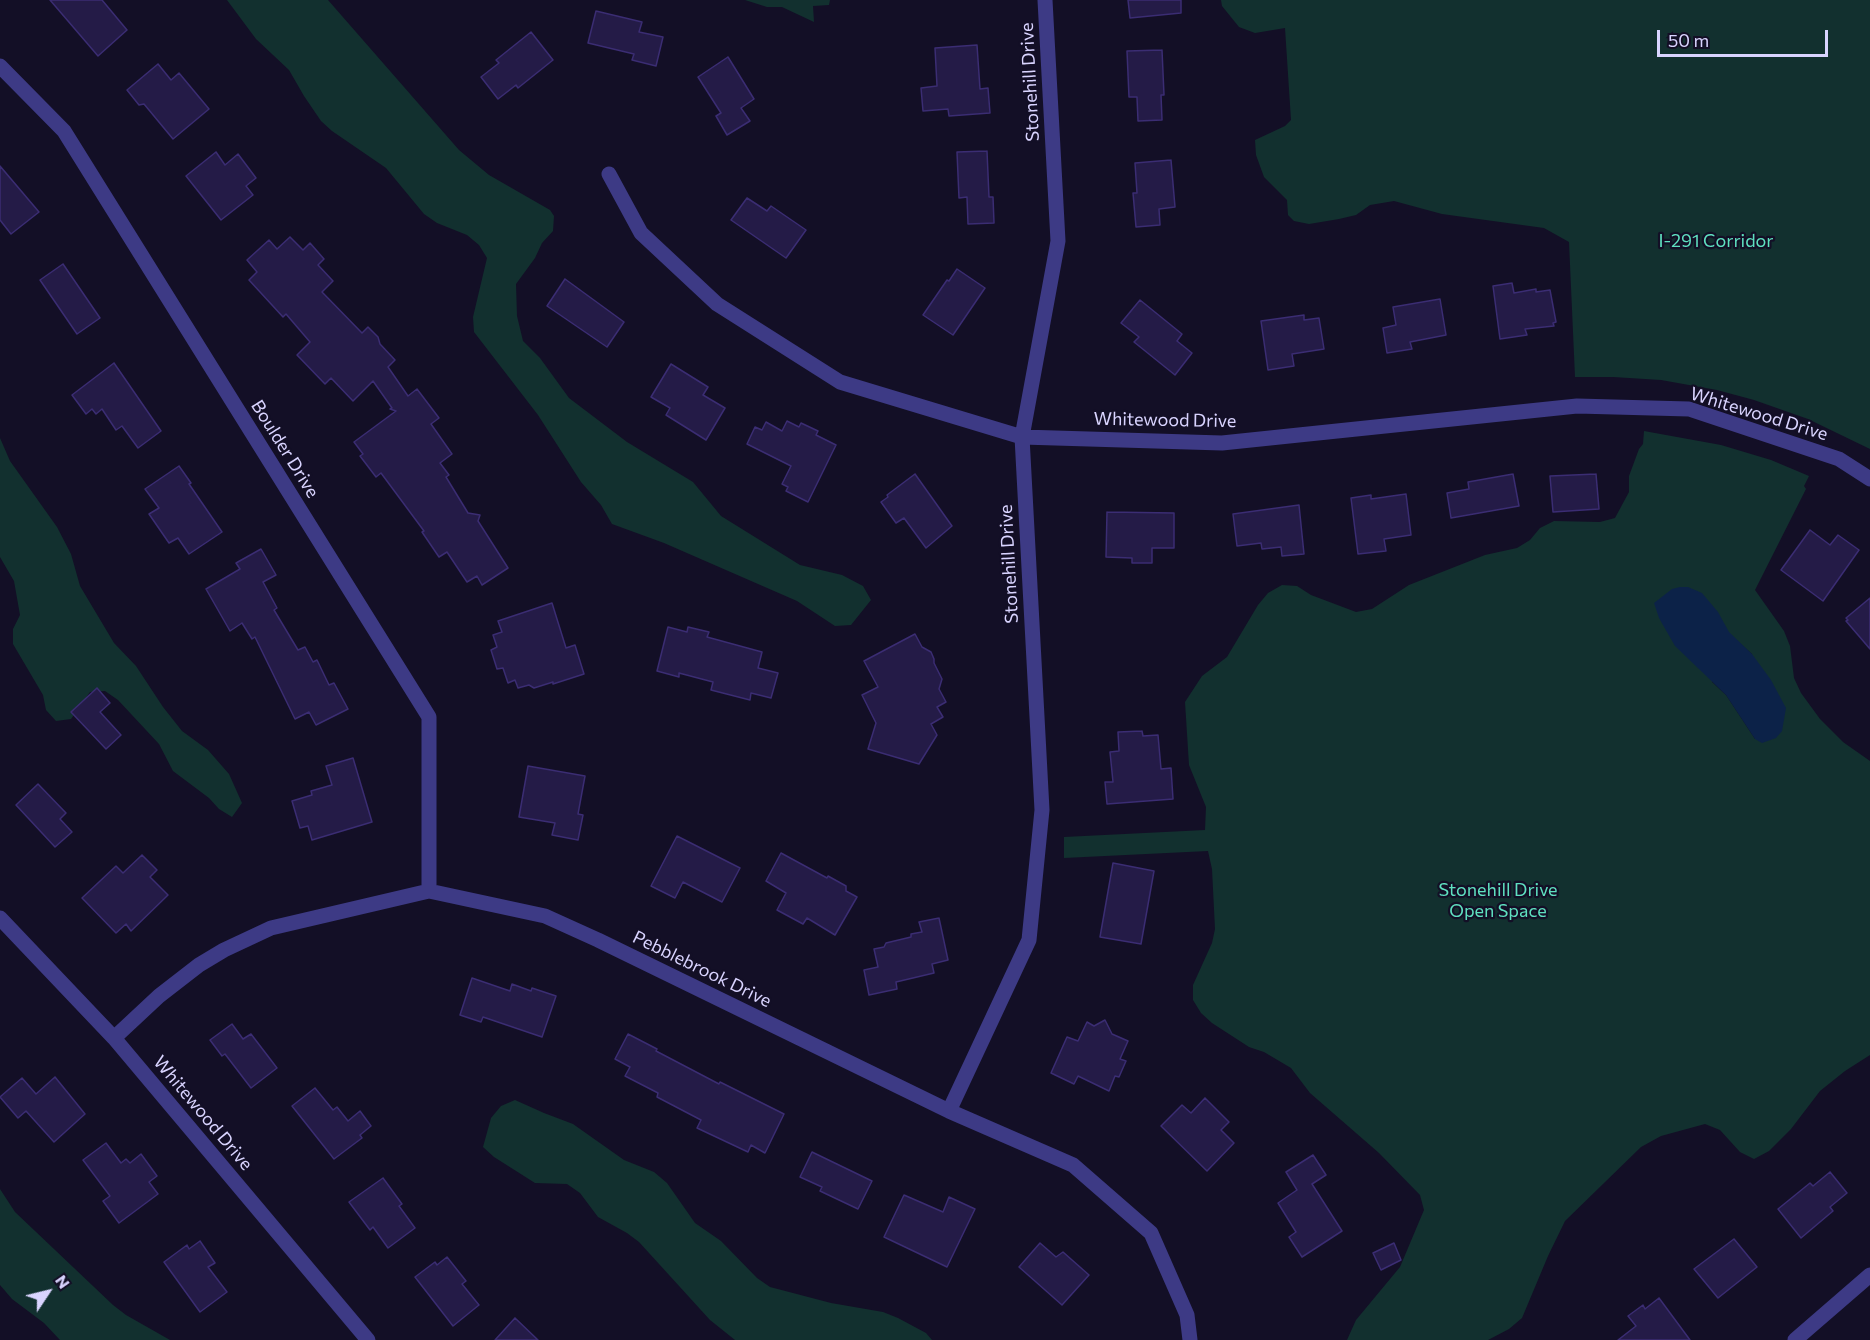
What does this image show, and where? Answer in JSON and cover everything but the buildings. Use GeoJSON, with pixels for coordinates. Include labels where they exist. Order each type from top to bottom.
{"type":"FeatureCollection","features":[{"type":"Feature","properties":{"kind":"street","name":"Stonehill Drive"},"geometry":{"type":"LineString","coordinates":[[949,1111],[1029,940],[1042,810],[1022,437],[1058,241],[1045,0]]}},
{"type":"Feature","properties":{"kind":"street","name":"Boulder Drive"},"geometry":{"type":"LineString","coordinates":[[0,66],[64,131],[429,717],[429,891]]}},
{"type":"Feature","properties":{"kind":"street","name":"Whitewood Drive"},"geometry":{"type":"LineString","coordinates":[[609,174],[641,233],[717,304],[840,382],[1022,437],[1222,443],[1577,406],[1689,409],[1839,459],[1870,479]]}},
{"type":"Feature","properties":{"kind":"street","name":"Pebblebrook Drive"},"geometry":{"type":"LineString","coordinates":[[114,1038],[159,996],[200,965],[224,950],[271,928],[429,891],[545,916],[949,1111],[1073,1165],[1151,1233],[1187,1315],[1190,1340]]}},
{"type":"Feature","properties":{"kind":"street","name":"Whitewood Drive"},"geometry":{"type":"LineString","coordinates":[[0,918],[114,1038],[368,1340]]}},
{"type":"Feature","properties":{"kind":"street"},"geometry":{"type":"LineString","coordinates":[[1795,1340],[1870,1275]]}},
{"type":"Feature","properties":{"kind":"green space"},"geometry":{"type":"Polygon","coordinates":[[[227,0],[328,0],[459,150],[489,175],[550,210],[554,216],[553,231],[542,243],[535,258],[516,284],[517,316],[523,341],[540,358],[569,398],[627,442],[693,482],[721,516],[800,565],[842,575],[863,586],[871,600],[851,625],[835,626],[797,601],[664,543],[612,524],[601,505],[581,482],[538,415],[474,332],[473,317],[487,258],[479,245],[467,235],[437,223],[424,214],[386,168],[321,121],[289,70],[256,39],[227,0]]]}},
{"type":"Feature","properties":{"kind":"green space"},"geometry":{"type":"Polygon","coordinates":[[[745,0],[830,0],[829,5],[813,6],[814,22],[782,7],[767,7],[745,0]]]}},
{"type":"Feature","properties":{"kind":"green space","name":"I-291 Corridor"},"geometry":{"type":"Polygon","coordinates":[[[1221,0],[1870,0],[1870,449],[1808,419],[1717,390],[1661,380],[1575,377],[1569,242],[1544,228],[1442,214],[1394,201],[1370,205],[1356,215],[1339,219],[1309,224],[1294,221],[1288,215],[1287,200],[1264,177],[1256,155],[1255,140],[1285,126],[1291,120],[1285,28],[1255,33],[1239,27],[1222,6],[1221,0]]]}},
{"type":"Feature","properties":{"kind":"green space","name":"Stonehill Drive Open Space"},"geometry":{"type":"Polygon","coordinates":[[[1644,431],[1721,445],[1771,460],[1809,476],[1804,486],[1806,489],[1755,590],[1784,631],[1790,646],[1794,678],[1801,693],[1820,719],[1843,742],[1870,761],[1870,1055],[1820,1091],[1791,1129],[1769,1151],[1754,1159],[1740,1152],[1720,1130],[1705,1124],[1661,1136],[1641,1147],[1565,1221],[1522,1318],[1509,1329],[1488,1340],[1347,1340],[1356,1320],[1400,1267],[1424,1210],[1420,1195],[1379,1153],[1310,1093],[1291,1068],[1264,1052],[1249,1047],[1212,1023],[1201,1013],[1193,1000],[1193,985],[1212,943],[1215,929],[1212,869],[1208,851],[1064,858],[1064,837],[1205,830],[1206,807],[1189,765],[1185,702],[1202,676],[1227,657],[1258,605],[1268,593],[1282,585],[1297,586],[1311,595],[1356,612],[1372,609],[1409,585],[1485,555],[1517,548],[1530,540],[1540,528],[1554,521],[1600,522],[1615,518],[1629,492],[1629,476],[1643,444],[1644,431]],[[1733,637],[1712,682],[1726,695],[1755,739],[1752,654],[1733,637]]]}},
{"type":"Feature","properties":{"kind":"green space"},"geometry":{"type":"Polygon","coordinates":[[[0,438],[10,461],[57,527],[71,554],[80,586],[114,643],[136,666],[182,731],[208,750],[229,774],[242,803],[232,817],[173,771],[159,744],[118,700],[105,691],[90,692],[71,719],[56,721],[46,710],[43,695],[13,644],[13,629],[20,615],[14,581],[0,557],[0,438]]]}},
{"type":"Feature","properties":{"kind":"green space"},"geometry":{"type":"Polygon","coordinates":[[[515,1100],[573,1124],[624,1160],[654,1172],[667,1183],[695,1223],[721,1241],[757,1278],[770,1287],[831,1303],[883,1312],[926,1333],[932,1340],[735,1340],[710,1320],[639,1242],[598,1217],[580,1193],[567,1184],[535,1183],[494,1157],[483,1147],[491,1118],[501,1106],[515,1100]]]}},
{"type":"Feature","properties":{"kind":"green space"},"geometry":{"type":"Polygon","coordinates":[[[0,1189],[15,1212],[113,1305],[170,1340],[60,1340],[44,1323],[12,1299],[0,1285],[0,1189]]]}},
{"type":"Feature","properties":{"kind":"water"},"geometry":{"type":"Polygon","coordinates":[[[1688,587],[1702,593],[1718,612],[1729,632],[1752,654],[1771,680],[1786,708],[1782,731],[1776,738],[1762,743],[1755,739],[1726,695],[1675,646],[1659,618],[1654,603],[1672,589],[1688,587]]]}}]}
